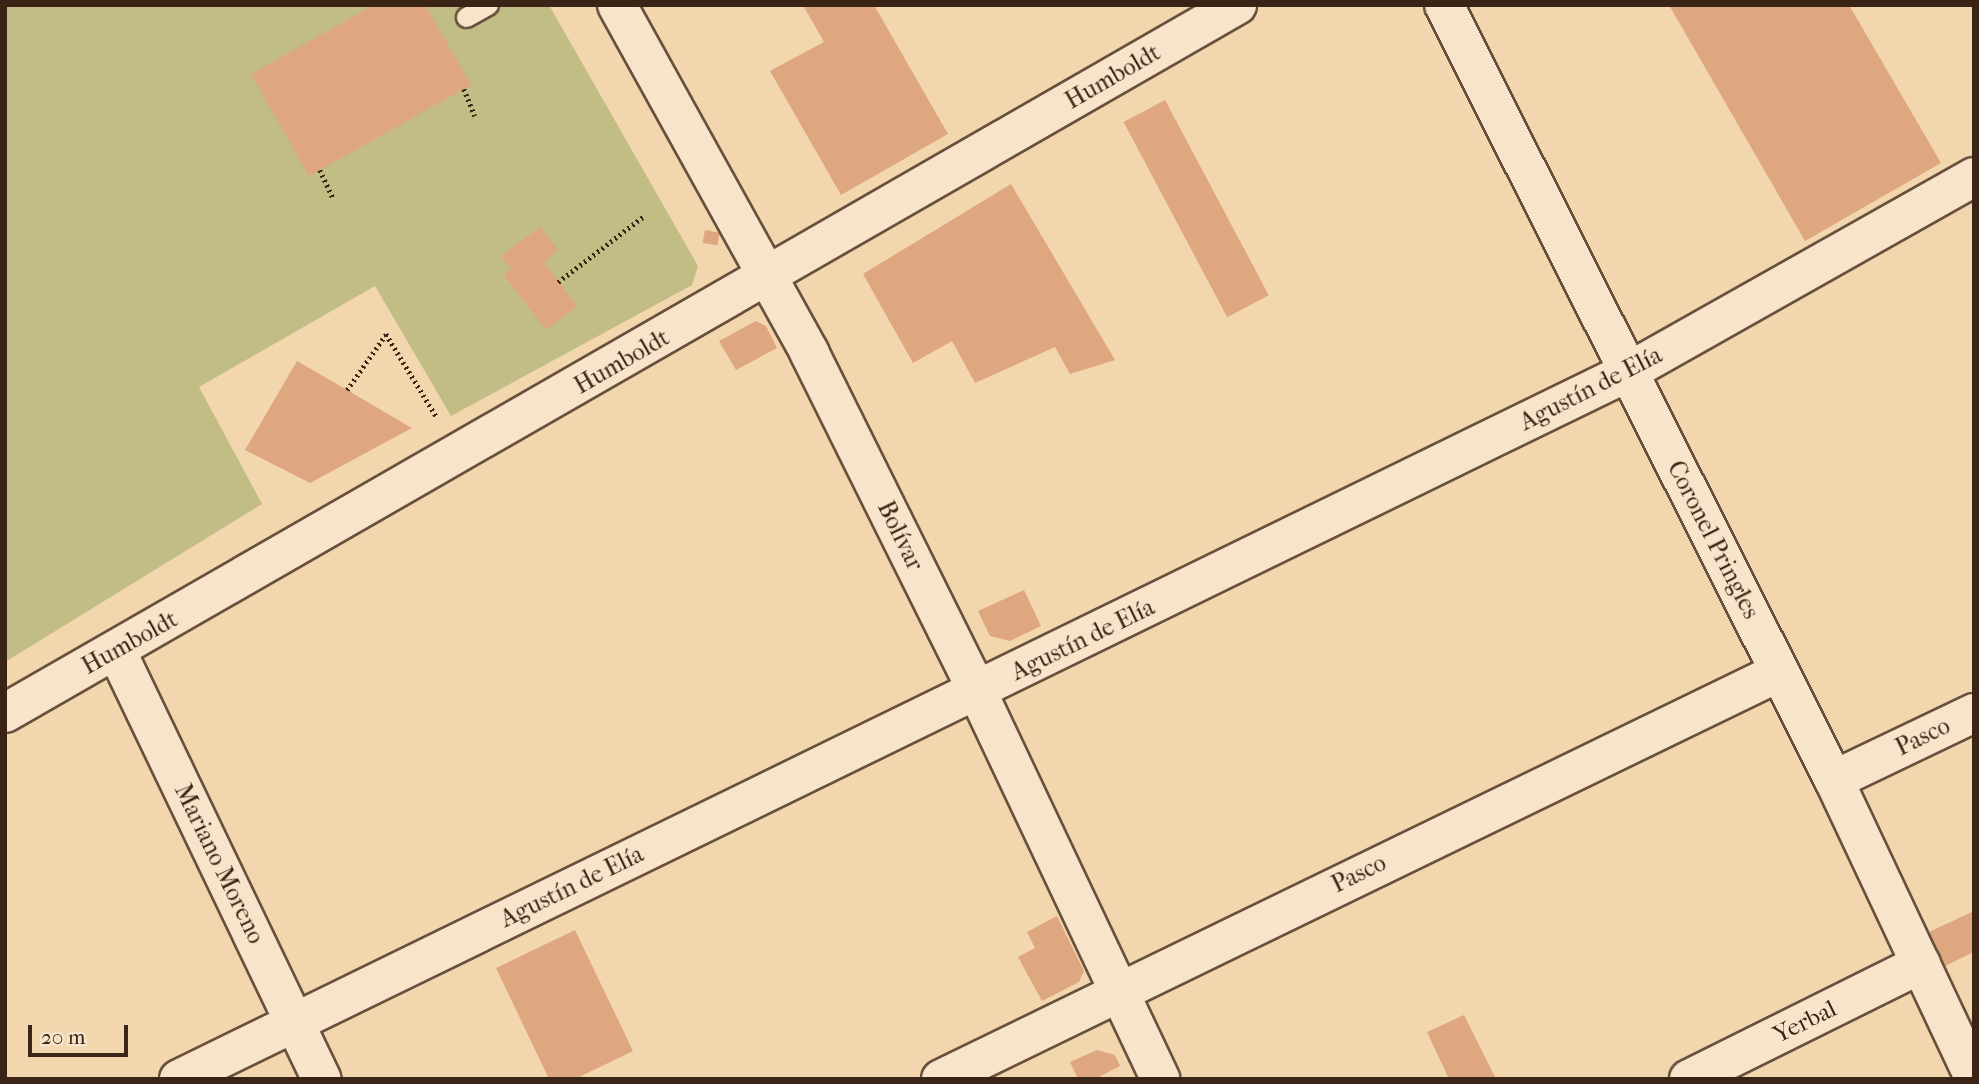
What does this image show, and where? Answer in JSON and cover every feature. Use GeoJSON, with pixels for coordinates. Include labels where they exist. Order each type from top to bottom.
{"type":"FeatureCollection","features":[{"type":"Feature","properties":{"kind":"street","name":"Bolívar"},"geometry":{"type":"LineString","coordinates":[[617,5],[768,278],[977,691],[1160,1079]]}},
{"type":"Feature","properties":{"kind":"street","name":"Humboldt"},"geometry":{"type":"LineString","coordinates":[[5,713],[768,278],[1237,5]]}},
{"type":"Feature","properties":{"kind":"street","name":"Coronel Pringles"},"geometry":{"type":"LineString","coordinates":[[1444,5],[1833,780],[1974,1078]]}},
{"type":"Feature","properties":{"kind":"street","name":"Agustín de Elía"},"geometry":{"type":"LineString","coordinates":[[179,1079],[1628,372],[1974,177]]}},
{"type":"Feature","properties":{"kind":"street","name":"Mariano Moreno"},"geometry":{"type":"LineString","coordinates":[[116,650],[322,1079]]}},
{"type":"Feature","properties":{"kind":"street","name":"Pasco"},"geometry":{"type":"LineString","coordinates":[[941,1079],[1779,671]]}},
{"type":"Feature","properties":{"kind":"street","name":"Pasco"},"geometry":{"type":"LineString","coordinates":[[1833,780],[1974,713]]}},
{"type":"Feature","properties":{"kind":"street","name":"Yerbal"},"geometry":{"type":"LineString","coordinates":[[1689,1079],[1921,964]]}},
{"type":"Feature","properties":{"kind":"lane"},"geometry":{"type":"LineString","coordinates":[[466,17],[488,5]]}},
{"type":"Feature","properties":{"kind":"path"},"geometry":{"type":"LineString","coordinates":[[464,89],[475,116]]}},
{"type":"Feature","properties":{"kind":"path"},"geometry":{"type":"LineString","coordinates":[[320,170],[333,198]]}},
{"type":"Feature","properties":{"kind":"path"},"geometry":{"type":"LineString","coordinates":[[558,282],[644,216]]}},
{"type":"Feature","properties":{"kind":"path"},"geometry":{"type":"LineString","coordinates":[[347,390],[387,334],[436,416]]}},
{"type":"Feature","properties":{"kind":"shaded area"},"geometry":{"type":"Polygon","coordinates":[[[5,5],[549,5],[698,266],[692,285],[451,416],[375,286],[199,387],[262,504],[5,662],[5,5]]]}},
{"type":"Feature","properties":{"kind":"building"},"geometry":{"type":"Polygon","coordinates":[[[374,5],[425,5],[471,85],[309,176],[251,74],[374,5]]]}},
{"type":"Feature","properties":{"kind":"building"},"geometry":{"type":"Polygon","coordinates":[[[803,5],[874,5],[948,134],[841,195],[770,71],[824,42],[803,5]]]}},
{"type":"Feature","properties":{"kind":"building"},"geometry":{"type":"Polygon","coordinates":[[[1669,5],[1849,5],[1941,163],[1805,241],[1669,5]]]}},
{"type":"Feature","properties":{"kind":"building"},"geometry":{"type":"Polygon","coordinates":[[[1165,100],[1269,295],[1227,317],[1124,122],[1165,100]]]}},
{"type":"Feature","properties":{"kind":"building"},"geometry":{"type":"Polygon","coordinates":[[[1011,184],[1115,360],[1070,374],[1055,347],[975,383],[952,341],[913,363],[863,274],[1011,184]]]}},
{"type":"Feature","properties":{"kind":"building"},"geometry":{"type":"Polygon","coordinates":[[[540,227],[558,250],[544,263],[577,306],[546,330],[504,275],[511,269],[501,256],[540,227]]]}},
{"type":"Feature","properties":{"kind":"building"},"geometry":{"type":"Polygon","coordinates":[[[705,230],[720,233],[717,246],[703,243],[705,230]]]}},
{"type":"Feature","properties":{"kind":"building"},"geometry":{"type":"Polygon","coordinates":[[[756,321],[766,326],[777,348],[736,370],[719,341],[756,321]]]}},
{"type":"Feature","properties":{"kind":"building"},"geometry":{"type":"Polygon","coordinates":[[[297,361],[412,428],[310,483],[245,450],[297,361]]]}},
{"type":"Feature","properties":{"kind":"building"},"geometry":{"type":"Polygon","coordinates":[[[1024,590],[1041,626],[1010,641],[990,636],[978,611],[1024,590]]]}},
{"type":"Feature","properties":{"kind":"building"},"geometry":{"type":"Polygon","coordinates":[[[1974,911],[1974,952],[1945,966],[1929,932],[1974,911]]]}},
{"type":"Feature","properties":{"kind":"building"},"geometry":{"type":"Polygon","coordinates":[[[1057,916],[1084,971],[1079,982],[1042,1001],[1018,957],[1035,948],[1027,932],[1057,916]]]}},
{"type":"Feature","properties":{"kind":"building"},"geometry":{"type":"Polygon","coordinates":[[[575,930],[633,1051],[575,1079],[549,1079],[496,968],[575,930]]]}},
{"type":"Feature","properties":{"kind":"building"},"geometry":{"type":"Polygon","coordinates":[[[1464,1015],[1496,1079],[1449,1079],[1427,1032],[1464,1015]]]}},
{"type":"Feature","properties":{"kind":"building"},"geometry":{"type":"Polygon","coordinates":[[[1097,1050],[1115,1055],[1120,1066],[1095,1079],[1078,1079],[1070,1062],[1097,1050]]]}}]}
